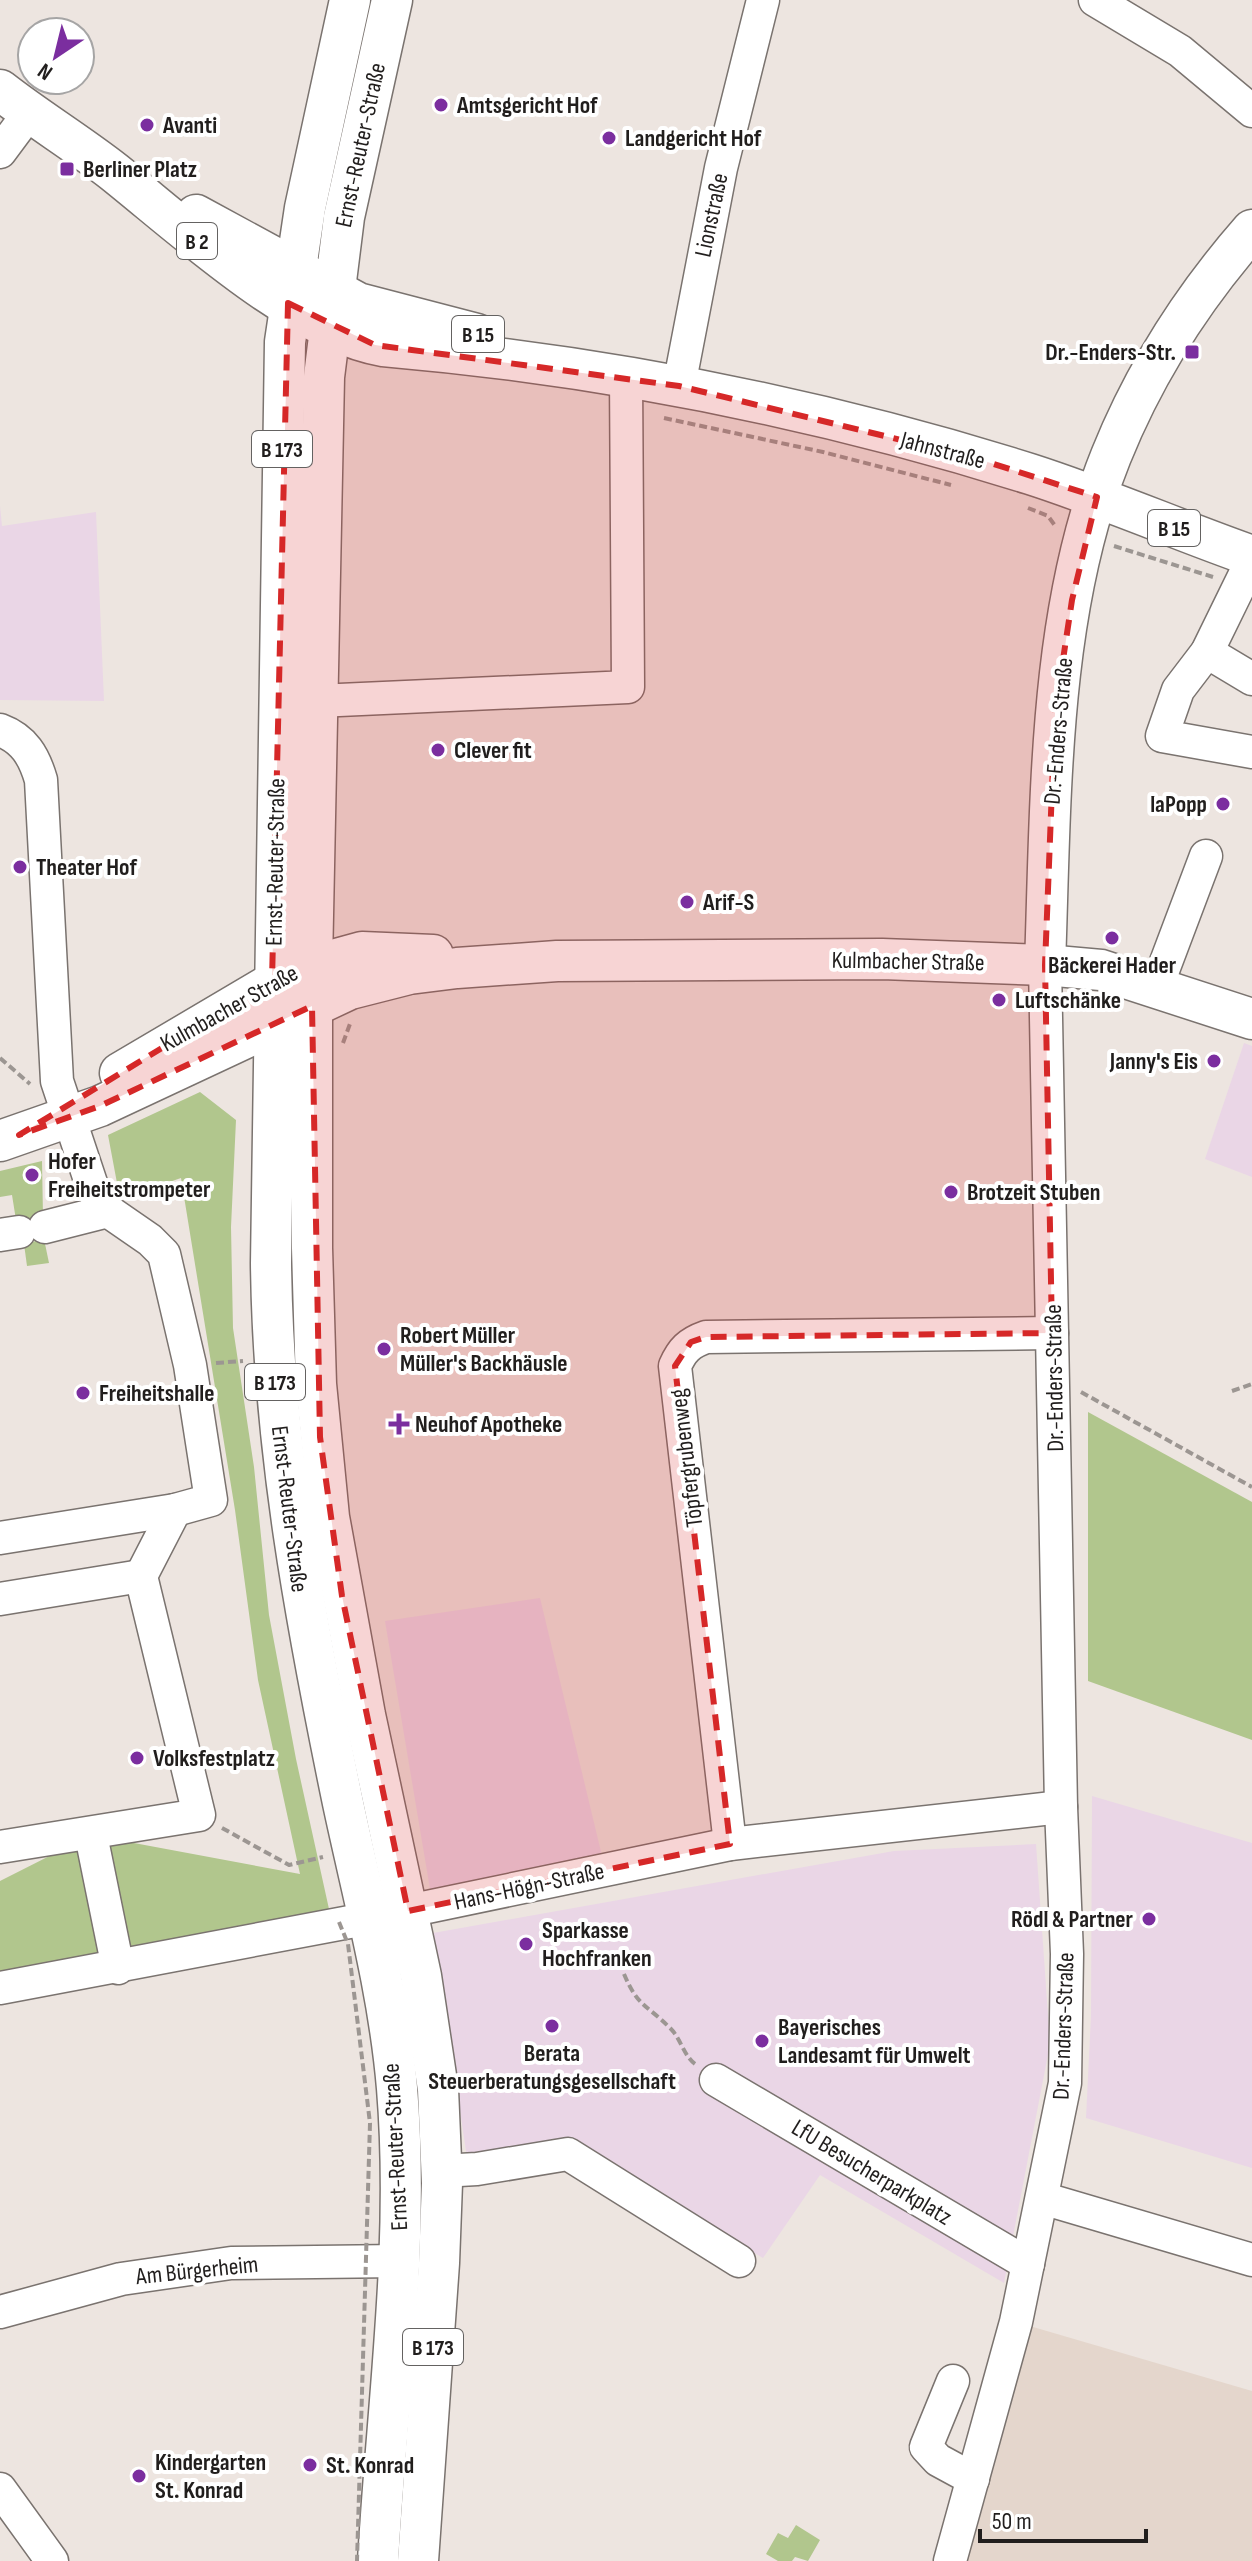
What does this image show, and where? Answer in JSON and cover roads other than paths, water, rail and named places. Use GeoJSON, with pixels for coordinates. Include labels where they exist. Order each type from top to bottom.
{"type":"FeatureCollection","features":[{"type":"Feature","properties":{"kind":"main road","name":"Ernst-Reuter-Straße"},"geometry":{"type":"LineString","coordinates":[[350,0],[291,285],[283,382],[271,1023],[272,1350],[300,1591],[353,1920],[397,2085],[402,2190],[384,2261],[378,2561]]}},
{"type":"Feature","properties":{"kind":"main road","name":"Ernst-Reuter-Straße"},"geometry":{"type":"LineString","coordinates":[[392,0],[347,202],[330,309],[317,701],[312,964],[312,1248],[320,1437],[342,1596],[408,1911],[438,2089],[441,2171],[439,2263],[418,2561]]}},
{"type":"Feature","properties":{"kind":"main road","name":"B 2"},"geometry":{"type":"LineString","coordinates":[[15,102],[111,170],[217,256],[291,285]]}},
{"type":"Feature","properties":{"kind":"main road","name":"Dr.-Enders-Straße"},"geometry":{"type":"LineString","coordinates":[[1045,965],[1055,713],[1072,600],[1097,497],[1111,456],[1155,367],[1198,299],[1252,230]]}},
{"type":"Feature","properties":{"kind":"main road","name":"B 15"},"geometry":{"type":"LineString","coordinates":[[291,285],[330,309]]}},
{"type":"Feature","properties":{"kind":"main road","name":"Jahnstraße"},"geometry":{"type":"LineString","coordinates":[[330,309],[383,346],[626,375],[975,458],[1097,497],[1252,558]]}},
{"type":"Feature","properties":{"kind":"main road","name":"Kulmbacher Straße"},"geometry":{"type":"LineString","coordinates":[[68,1113],[153,1050],[272,981],[312,964],[362,952],[557,961],[882,959],[1045,965],[1101,970],[1252,1019]]}},
{"type":"Feature","properties":{"kind":"main road","name":"Kulmbacher Straße"},"geometry":{"type":"LineString","coordinates":[[10,1138],[350,989],[409,974],[557,961]]}},
{"type":"Feature","properties":{"kind":"street","name":"Lionstraße"},"geometry":{"type":"LineString","coordinates":[[679,386],[721,168],[763,0]]}},
{"type":"Feature","properties":{"kind":"street"},"geometry":{"type":"LineString","coordinates":[[1095,0],[1180,51],[1252,111]]}},
{"type":"Feature","properties":{"kind":"street"},"geometry":{"type":"LineString","coordinates":[[0,152],[15,102]]}},
{"type":"Feature","properties":{"kind":"street"},"geometry":{"type":"LineString","coordinates":[[317,701],[628,687],[626,375]]}},
{"type":"Feature","properties":{"kind":"street"},"geometry":{"type":"LineString","coordinates":[[1252,558],[1207,652],[1178,690],[1162,736],[1252,752]]}},
{"type":"Feature","properties":{"kind":"street"},"geometry":{"type":"LineString","coordinates":[[1207,652],[1252,679]]}},
{"type":"Feature","properties":{"kind":"street"},"geometry":{"type":"LineString","coordinates":[[0,730],[25,746],[35,760],[41,780],[57,1081],[94,1192],[108,1211],[150,1240],[164,1254],[214,1363],[211,1500],[175,1510],[0,1538]]}},
{"type":"Feature","properties":{"kind":"street"},"geometry":{"type":"LineString","coordinates":[[1157,986],[1206,856]]}},
{"type":"Feature","properties":{"kind":"street","name":"Dr.-Enders-Straße"},"geometry":{"type":"LineString","coordinates":[[950,2561],[1016,2322],[1065,2083],[1067,1954],[1061,1807],[1045,965]]}},
{"type":"Feature","properties":{"kind":"street"},"geometry":{"type":"LineString","coordinates":[[21,1231],[108,1211]]}},
{"type":"Feature","properties":{"kind":"street","name":"Töpfergrubenweg"},"geometry":{"type":"LineString","coordinates":[[730,1844],[675,1366],[682,1351],[691,1342],[706,1337],[1052,1333]]}},
{"type":"Feature","properties":{"kind":"street"},"geometry":{"type":"LineString","coordinates":[[0,1847],[91,1835],[199,1815],[141,1576],[175,1510]]}},
{"type":"Feature","properties":{"kind":"street"},"geometry":{"type":"LineString","coordinates":[[0,1599],[141,1576]]}},
{"type":"Feature","properties":{"kind":"street","name":"Hans-Högn-Straße"},"geometry":{"type":"LineString","coordinates":[[0,1988],[408,1911],[730,1844],[1061,1807]]}},
{"type":"Feature","properties":{"kind":"street"},"geometry":{"type":"LineString","coordinates":[[91,1835],[118,1968]]}},
{"type":"Feature","properties":{"kind":"street","name":"LfU Besucherparkplatz"},"geometry":{"type":"LineString","coordinates":[[716,2080],[1028,2264]]}},
{"type":"Feature","properties":{"kind":"street"},"geometry":{"type":"LineString","coordinates":[[441,2171],[477,2169],[568,2154],[739,2261]]}},
{"type":"Feature","properties":{"kind":"street"},"geometry":{"type":"LineString","coordinates":[[1042,2198],[1252,2260]]}},
{"type":"Feature","properties":{"kind":"street","name":"Am Bürgerheim"},"geometry":{"type":"LineString","coordinates":[[0,2312],[121,2279],[231,2263],[384,2261]]}},
{"type":"Feature","properties":{"kind":"street"},"geometry":{"type":"LineString","coordinates":[[953,2381],[926,2447],[938,2460],[973,2479]]}},
{"type":"Feature","properties":{"kind":"street"},"geometry":{"type":"LineString","coordinates":[[0,2489],[52,2561]]}},
{"type":"Feature","properties":{"kind":"place","name":"Amtsgericht Hof"},"geometry":{"type":"Point","coordinates":[441,105]}},
{"type":"Feature","properties":{"kind":"place","name":"Avanti"},"geometry":{"type":"Point","coordinates":[147,125]}},
{"type":"Feature","properties":{"kind":"place","name":"Landgericht Hof"},"geometry":{"type":"Point","coordinates":[609,138]}},
{"type":"Feature","properties":{"kind":"place","name":"Berliner Platz"},"geometry":{"type":"Point","coordinates":[67,169]}},
{"type":"Feature","properties":{"kind":"place","name":"Dr.-Enders-Str."},"geometry":{"type":"Point","coordinates":[1192,352]}},
{"type":"Feature","properties":{"kind":"place","name":"Clever fit"},"geometry":{"type":"Point","coordinates":[438,750]}},
{"type":"Feature","properties":{"kind":"place","name":"laPopp"},"geometry":{"type":"Point","coordinates":[1223,804]}},
{"type":"Feature","properties":{"kind":"place","name":"Theater Hof"},"geometry":{"type":"Point","coordinates":[20,867]}},
{"type":"Feature","properties":{"kind":"place","name":"Arif-S"},"geometry":{"type":"Point","coordinates":[687,902]}},
{"type":"Feature","properties":{"kind":"place","name":"Bäckerei Hader"},"geometry":{"type":"Point","coordinates":[1112,938]}},
{"type":"Feature","properties":{"kind":"place","name":"Luftschänke"},"geometry":{"type":"Point","coordinates":[999,1000]}},
{"type":"Feature","properties":{"kind":"place","name":"Janny's Eis"},"geometry":{"type":"Point","coordinates":[1214,1061]}},
{"type":"Feature","properties":{"kind":"place","name":"Hofer Freiheitstrompeter"},"geometry":{"type":"Point","coordinates":[32,1175]}},
{"type":"Feature","properties":{"kind":"place","name":"Brotzeit Stuben"},"geometry":{"type":"Point","coordinates":[951,1192]}},
{"type":"Feature","properties":{"kind":"place","name":"Robert Müller Müller's Backhäusle"},"geometry":{"type":"Point","coordinates":[384,1349]}},
{"type":"Feature","properties":{"kind":"place","name":"Freiheitshalle"},"geometry":{"type":"Point","coordinates":[83,1393]}},
{"type":"Feature","properties":{"kind":"place","name":"Neuhof Apotheke"},"geometry":{"type":"Point","coordinates":[399,1424]}},
{"type":"Feature","properties":{"kind":"place","name":"Volksfestplatz"},"geometry":{"type":"Point","coordinates":[137,1758]}},
{"type":"Feature","properties":{"kind":"place","name":"Rödl & Partner"},"geometry":{"type":"Point","coordinates":[1149,1919]}},
{"type":"Feature","properties":{"kind":"place","name":"Sparkasse Hochfranken"},"geometry":{"type":"Point","coordinates":[526,1944]}},
{"type":"Feature","properties":{"kind":"place","name":"Berata Steuerberatungsgesellschaft"},"geometry":{"type":"Point","coordinates":[552,2026]}},
{"type":"Feature","properties":{"kind":"place","name":"Bayerisches Landesamt für Umwelt"},"geometry":{"type":"Point","coordinates":[762,2041]}},
{"type":"Feature","properties":{"kind":"place","name":"St. Konrad"},"geometry":{"type":"Point","coordinates":[310,2465]}},
{"type":"Feature","properties":{"kind":"place","name":"Kindergarten St. Konrad"},"geometry":{"type":"Point","coordinates":[139,2476]}}]}
